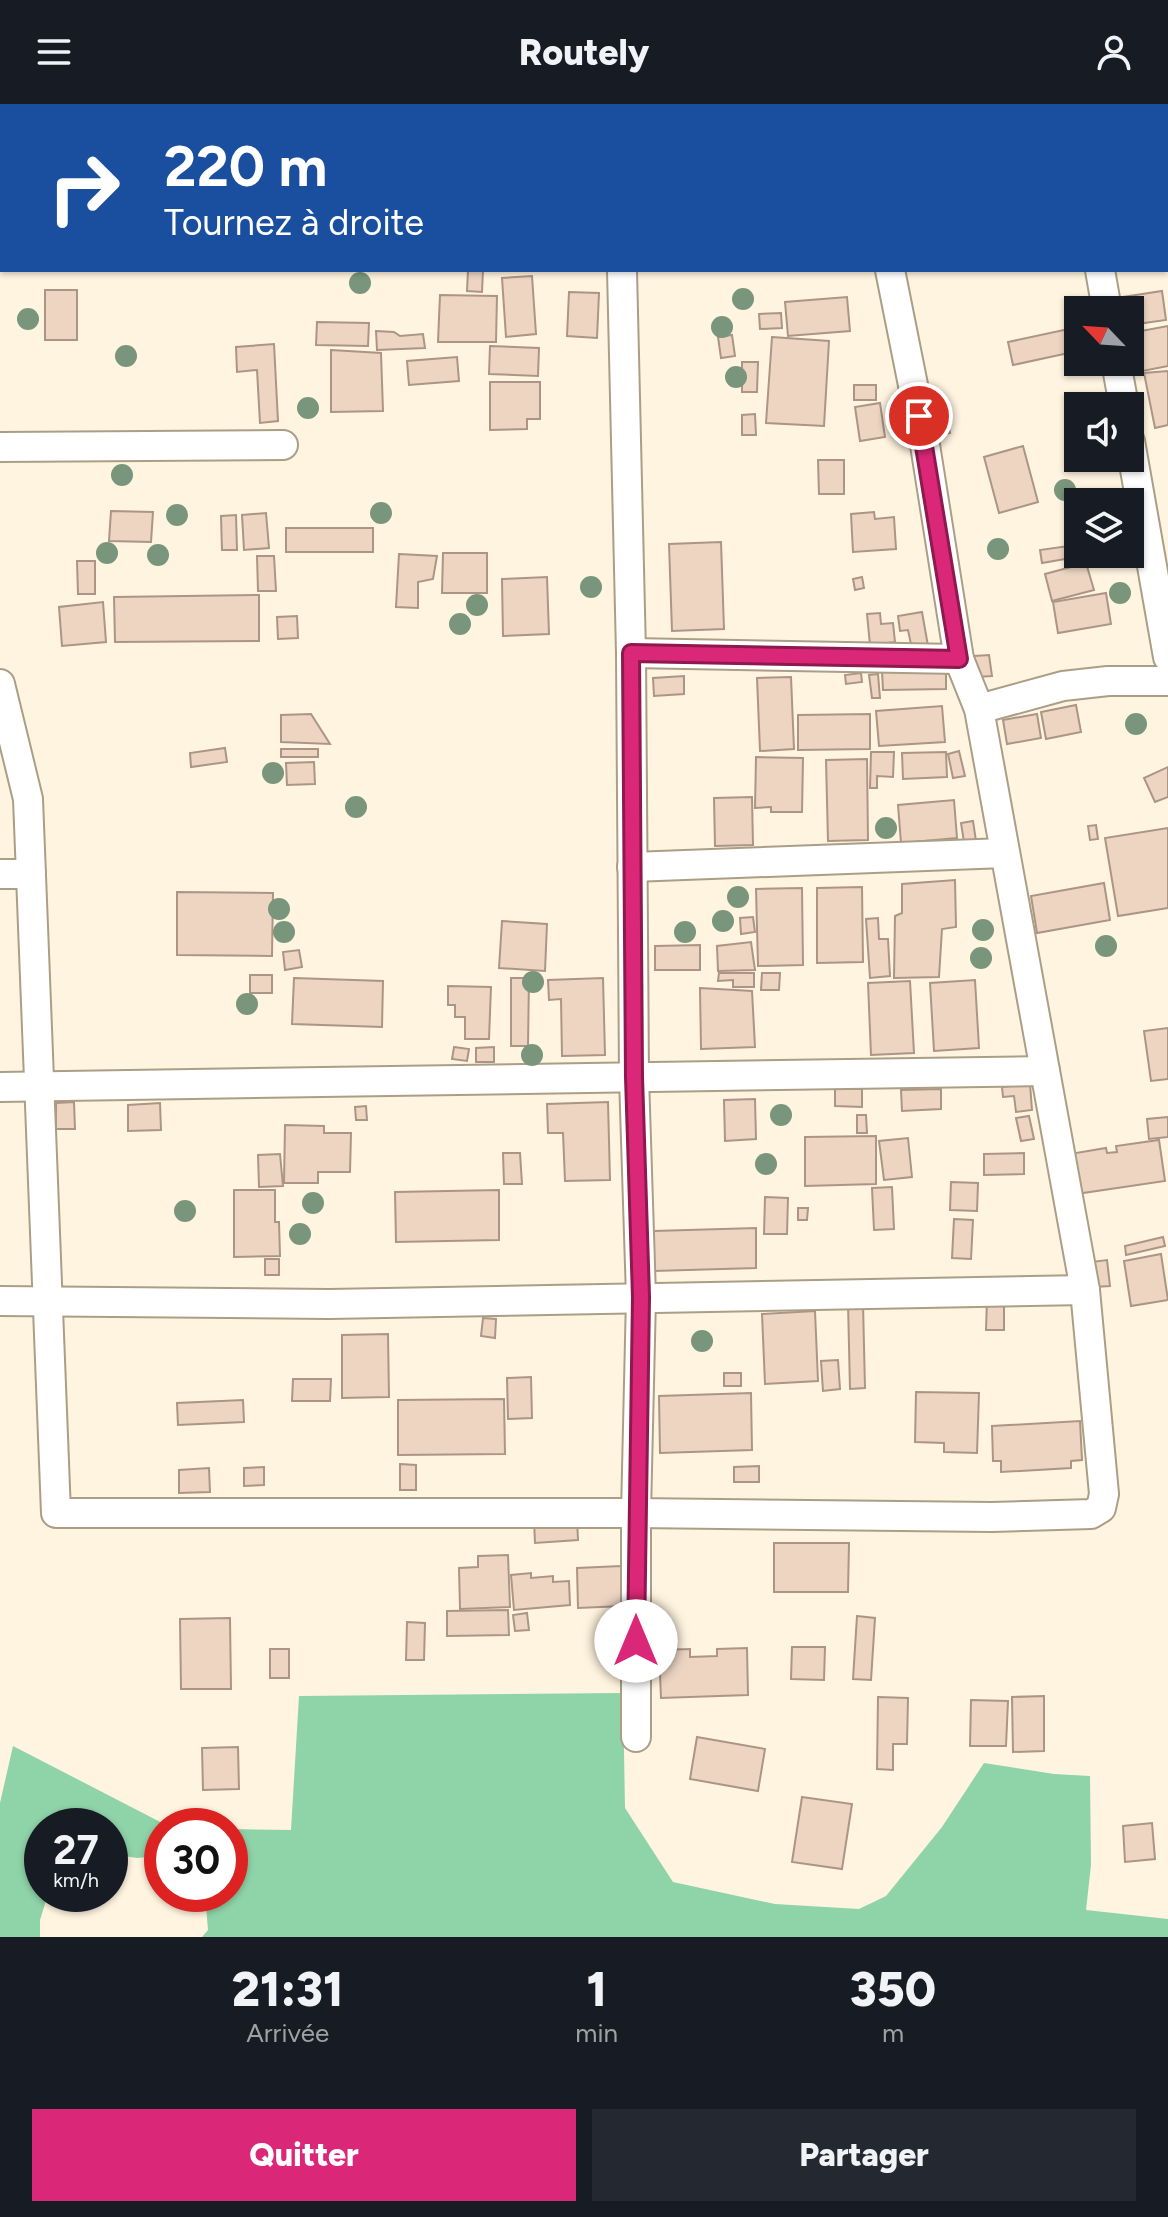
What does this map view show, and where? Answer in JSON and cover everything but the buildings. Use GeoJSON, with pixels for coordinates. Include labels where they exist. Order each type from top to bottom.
{"type":"FeatureCollection","features":[{"type":"Feature","properties":{"kind":"street"},"geometry":{"type":"LineString","coordinates":[[622,272],[631,653],[634,1077],[641,1297],[636,1513],[636,1737]]}},
{"type":"Feature","properties":{"kind":"street"},"geometry":{"type":"LineString","coordinates":[[0,684],[28,799],[56,1513],[636,1513],[992,1517],[1091,1514],[1101,1508],[1104,1494],[1085,1290],[979,709],[959,659],[925,445],[890,272]]}},
{"type":"Feature","properties":{"kind":"street"},"geometry":{"type":"LineString","coordinates":[[1100,272],[1105,296]]}},
{"type":"Feature","properties":{"kind":"street"},"geometry":{"type":"LineString","coordinates":[[0,447],[283,445]]}},
{"type":"Feature","properties":{"kind":"street"},"geometry":{"type":"LineString","coordinates":[[1135,472],[1168,657]]}},
{"type":"Feature","properties":{"kind":"street"},"geometry":{"type":"LineString","coordinates":[[631,653],[959,659]]}},
{"type":"Feature","properties":{"kind":"street"},"geometry":{"type":"LineString","coordinates":[[979,709],[1063,686],[1108,681],[1168,681]]}},
{"type":"Feature","properties":{"kind":"street"},"geometry":{"type":"LineString","coordinates":[[0,784],[28,799]]}},
{"type":"Feature","properties":{"kind":"street"},"geometry":{"type":"LineString","coordinates":[[632,867],[1005,853]]}},
{"type":"Feature","properties":{"kind":"street"},"geometry":{"type":"LineString","coordinates":[[0,874],[31,874]]}},
{"type":"Feature","properties":{"kind":"street"},"geometry":{"type":"LineString","coordinates":[[0,1087],[1045,1071]]}},
{"type":"Feature","properties":{"kind":"street"},"geometry":{"type":"LineString","coordinates":[[0,1301],[329,1304],[1085,1290]]}},
{"type":"Feature","properties":{"kind":"green space"},"geometry":{"type":"Polygon","coordinates":[[[623,1693],[625,1808],[673,1882],[775,1904],[859,1909],[886,1896],[942,1827],[984,1763],[1090,1776],[1091,1865],[1086,1910],[1168,1919],[1168,1937],[202,1937],[208,1930],[206,1912],[248,1912],[248,1829],[291,1830],[299,1696],[623,1693]]]}},
{"type":"Feature","properties":{"kind":"green space"},"geometry":{"type":"Polygon","coordinates":[[[13,1746],[144,1814],[144,1857],[128,1857],[128,1808],[24,1808],[24,1912],[42,1912],[40,1937],[0,1937],[0,1803],[13,1746]]]}},
{"type":"Feature","properties":{"kind":"route"},"geometry":{"type":"LineString","coordinates":[[636,1641],[641,1297],[634,1077],[631,653],[959,659],[919,416]]}}]}
